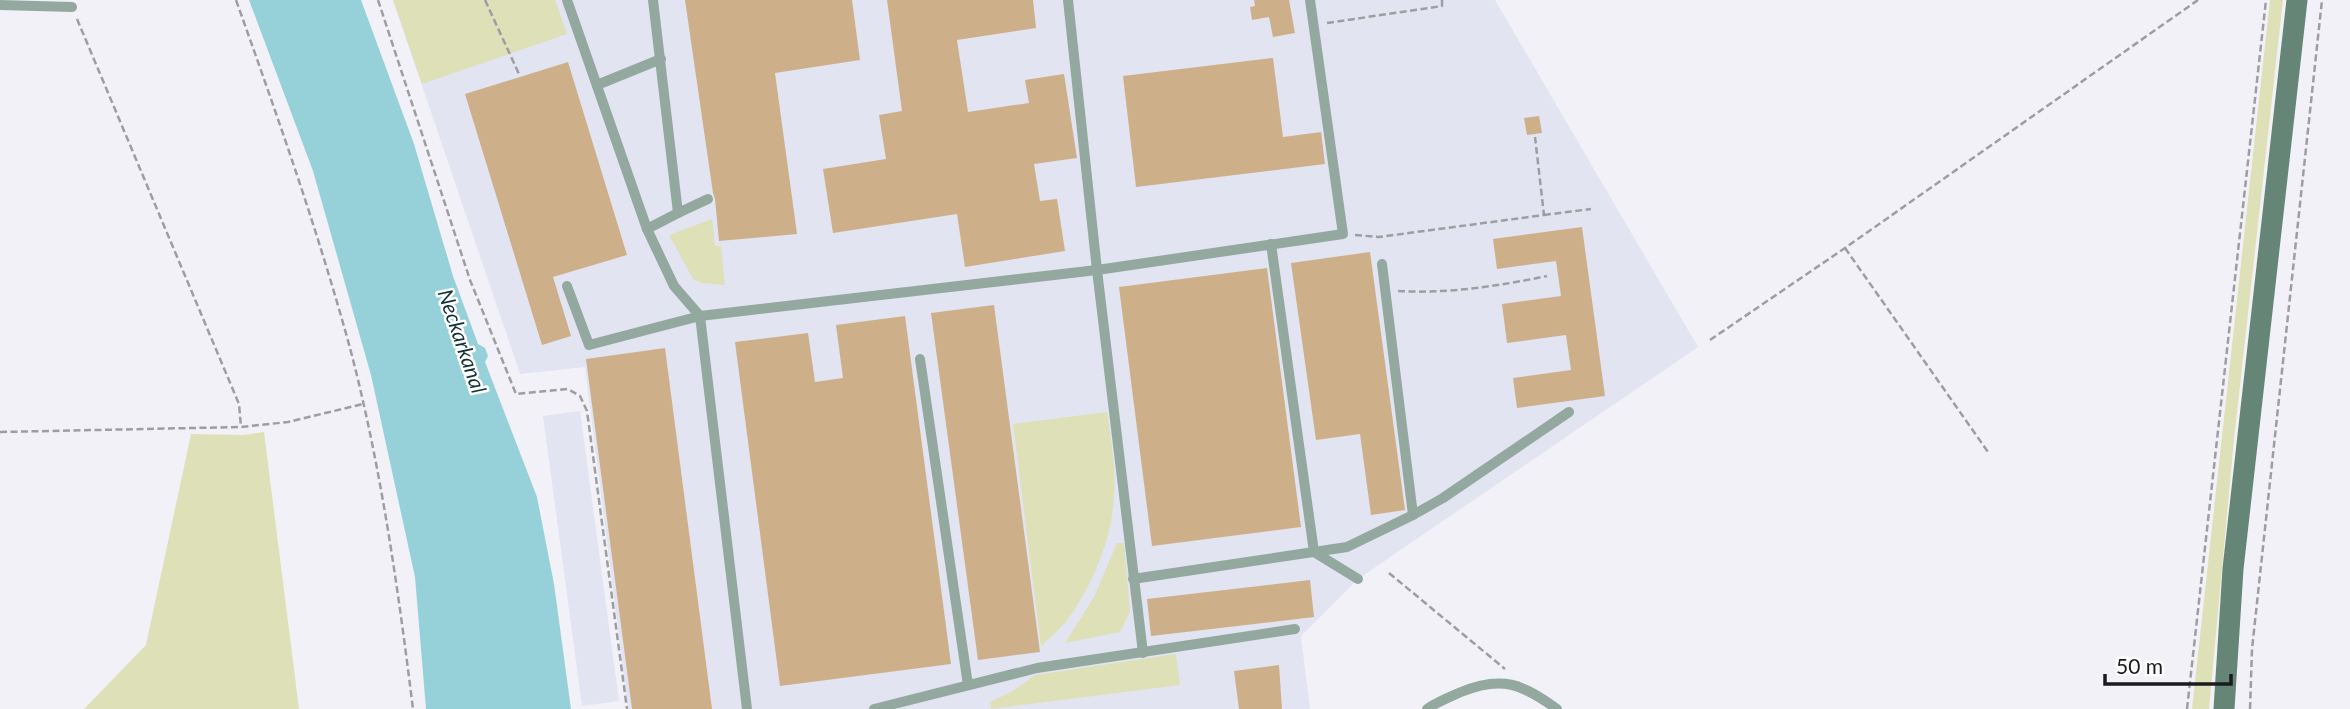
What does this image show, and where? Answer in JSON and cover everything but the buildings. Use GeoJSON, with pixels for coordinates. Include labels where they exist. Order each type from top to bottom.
{"type":"FeatureCollection","features":[{"type":"Feature","properties":{"kind":"main road"},"geometry":{"type":"LineString","coordinates":[[2224,709],[2233,569],[2297,0]]}},
{"type":"Feature","properties":{"kind":"lane"},"geometry":{"type":"LineString","coordinates":[[567,0],[647,229],[674,286],[699,316],[747,709]]}},
{"type":"Feature","properties":{"kind":"lane"},"geometry":{"type":"LineString","coordinates":[[653,0],[678,213]]}},
{"type":"Feature","properties":{"kind":"lane"},"geometry":{"type":"LineString","coordinates":[[1068,0],[1143,653]]}},
{"type":"Feature","properties":{"kind":"lane"},"geometry":{"type":"LineString","coordinates":[[567,286],[589,345],[699,316],[1097,270],[1343,234],[1310,0]]}},
{"type":"Feature","properties":{"kind":"lane"},"geometry":{"type":"LineString","coordinates":[[0,5],[72,6]]}},
{"type":"Feature","properties":{"kind":"lane"},"geometry":{"type":"LineString","coordinates":[[597,85],[661,59]]}},
{"type":"Feature","properties":{"kind":"lane"},"geometry":{"type":"LineString","coordinates":[[647,229],[708,199]]}},
{"type":"Feature","properties":{"kind":"lane"},"geometry":{"type":"LineString","coordinates":[[1271,244],[1314,552]]}},
{"type":"Feature","properties":{"kind":"lane"},"geometry":{"type":"LineString","coordinates":[[1382,264],[1413,515]]}},
{"type":"Feature","properties":{"kind":"lane"},"geometry":{"type":"LineString","coordinates":[[920,359],[968,685]]}},
{"type":"Feature","properties":{"kind":"lane"},"geometry":{"type":"LineString","coordinates":[[1133,579],[1347,547],[1443,498],[1569,412]]}},
{"type":"Feature","properties":{"kind":"lane"},"geometry":{"type":"LineString","coordinates":[[1314,552],[1358,579]]}},
{"type":"Feature","properties":{"kind":"lane"},"geometry":{"type":"LineString","coordinates":[[874,709],[1037,668],[1295,629]]}},
{"type":"Feature","properties":{"kind":"lane"},"geometry":{"type":"LineString","coordinates":[[1427,709],[1483,683],[1505,682],[1529,689],[1557,709]]}},
{"type":"Feature","properties":{"kind":"path"},"geometry":{"type":"LineString","coordinates":[[236,0],[281,124],[349,348],[363,404],[394,563],[413,709]]}},
{"type":"Feature","properties":{"kind":"path"},"geometry":{"type":"LineString","coordinates":[[378,0],[470,280],[516,394],[568,390],[580,396],[587,411],[627,709]]}},
{"type":"Feature","properties":{"kind":"path"},"geometry":{"type":"LineString","coordinates":[[485,0],[519,74]]}},
{"type":"Feature","properties":{"kind":"path"},"geometry":{"type":"LineString","coordinates":[[1313,24],[1442,6],[1442,0]]}},
{"type":"Feature","properties":{"kind":"path"},"geometry":{"type":"LineString","coordinates":[[1710,340],[2198,0]]}},
{"type":"Feature","properties":{"kind":"path"},"geometry":{"type":"LineString","coordinates":[[2187,709],[2266,0]]}},
{"type":"Feature","properties":{"kind":"path"},"geometry":{"type":"LineString","coordinates":[[2250,709],[2252,649],[2322,0]]}},
{"type":"Feature","properties":{"kind":"path"},"geometry":{"type":"LineString","coordinates":[[72,6],[239,404],[241,427]]}},
{"type":"Feature","properties":{"kind":"path"},"geometry":{"type":"LineString","coordinates":[[1535,137],[1545,215]]}},
{"type":"Feature","properties":{"kind":"path"},"geometry":{"type":"LineString","coordinates":[[1343,234],[1379,237],[1591,209]]}},
{"type":"Feature","properties":{"kind":"path"},"geometry":{"type":"LineString","coordinates":[[1845,248],[1988,452]]}},
{"type":"Feature","properties":{"kind":"path"},"geometry":{"type":"LineString","coordinates":[[1386,290],[1457,290],[1547,276]]}},
{"type":"Feature","properties":{"kind":"path"},"geometry":{"type":"LineString","coordinates":[[0,432],[241,427],[288,422],[363,404]]}},
{"type":"Feature","properties":{"kind":"path"},"geometry":{"type":"LineString","coordinates":[[1389,573],[1529,689]]}},
{"type":"Feature","properties":{"kind":"shaded area"},"geometry":{"type":"Polygon","coordinates":[[[393,0],[1495,0],[1698,347],[1358,579],[1301,636],[1310,709],[628,709],[585,367],[520,374],[393,0]]]}},
{"type":"Feature","properties":{"kind":"shaded area"},"geometry":{"type":"Polygon","coordinates":[[[580,411],[619,701],[582,706],[543,416],[580,411]]]}},
{"type":"Feature","properties":{"kind":"green space"},"geometry":{"type":"Polygon","coordinates":[[[393,0],[555,0],[567,34],[422,84],[393,0]]]}},
{"type":"Feature","properties":{"kind":"green space"},"geometry":{"type":"Polygon","coordinates":[[[2270,0],[2283,0],[2234,439],[2209,709],[2192,709],[2270,0]]]}},
{"type":"Feature","properties":{"kind":"green space"},"geometry":{"type":"Polygon","coordinates":[[[712,219],[715,246],[721,246],[725,285],[702,283],[693,279],[669,235],[712,219]]]}},
{"type":"Feature","properties":{"kind":"green space"},"geometry":{"type":"Polygon","coordinates":[[[1107,412],[1114,485],[1107,539],[1082,598],[1065,623],[1041,646],[1013,424],[1107,412]]]}},
{"type":"Feature","properties":{"kind":"green space"},"geometry":{"type":"Polygon","coordinates":[[[264,432],[299,709],[84,709],[146,645],[191,434],[243,435],[264,432]]]}},
{"type":"Feature","properties":{"kind":"green space"},"geometry":{"type":"Polygon","coordinates":[[[1117,543],[1124,543],[1130,612],[1120,632],[1065,643],[1094,597],[1117,543]]]}},
{"type":"Feature","properties":{"kind":"green space"},"geometry":{"type":"Polygon","coordinates":[[[1176,654],[1180,685],[991,709],[990,702],[1013,691],[1035,675],[1176,654]]]}},
{"type":"Feature","properties":{"kind":"water","name":"Neckarkanal"},"geometry":{"type":"Polygon","coordinates":[[[249,0],[361,0],[414,144],[453,276],[478,344],[485,348],[488,356],[485,362],[537,497],[554,584],[571,709],[426,709],[415,577],[371,375],[313,171],[249,0]]]}}]}
